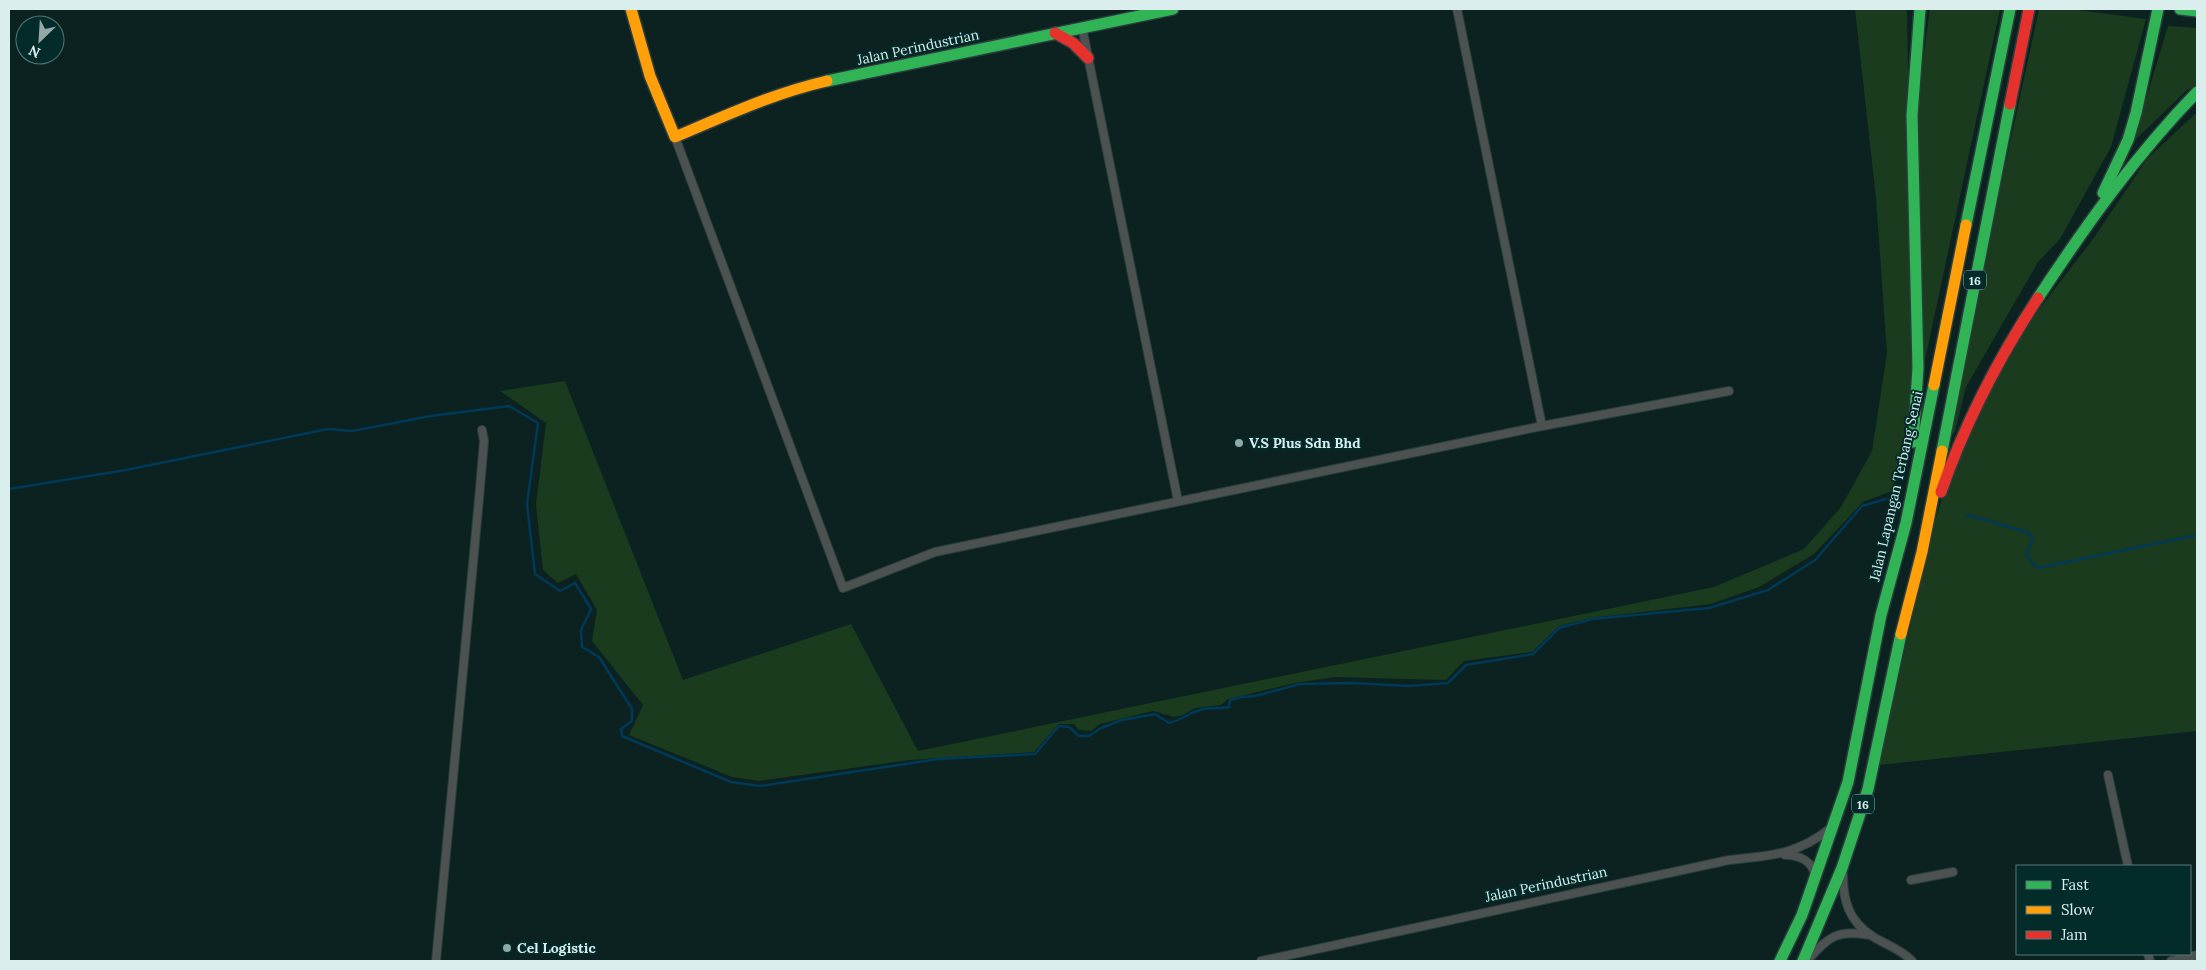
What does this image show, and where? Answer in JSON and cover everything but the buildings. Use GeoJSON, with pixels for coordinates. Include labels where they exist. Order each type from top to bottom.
{"type":"FeatureCollection","features":[{"type":"Feature","properties":{"kind":"main road"},"geometry":{"type":"LineString","coordinates":[[631,9],[650,76],[675,137]]}},
{"type":"Feature","properties":{"kind":"main road","name":"Jalan Perindustrian"},"geometry":{"type":"LineString","coordinates":[[675,137],[760,101],[805,86],[1173,9]]}},
{"type":"Feature","properties":{"kind":"main road"},"geometry":{"type":"LineString","coordinates":[[1906,523],[1907,489],[1919,388],[1912,155],[1914,53],[1910,9]]}},
{"type":"Feature","properties":{"kind":"main road"},"geometry":{"type":"LineString","coordinates":[[1914,53],[1920,9]]}},
{"type":"Feature","properties":{"kind":"main road","name":"Jalan Lapangan Terbang Senai"},"geometry":{"type":"LineString","coordinates":[[1780,961],[1802,915],[1848,782],[1882,614],[1906,523],[2010,9]]}},
{"type":"Feature","properties":{"kind":"main road","name":"16"},"geometry":{"type":"LineString","coordinates":[[1805,961],[1842,868],[1868,789],[1896,655],[1922,552],[2029,9]]}},
{"type":"Feature","properties":{"kind":"main road"},"geometry":{"type":"LineString","coordinates":[[2086,227],[2128,140],[2136,113],[2158,9]]}},
{"type":"Feature","properties":{"kind":"main road"},"geometry":{"type":"LineString","coordinates":[[2180,9],[2197,11]]}},
{"type":"Feature","properties":{"kind":"main road"},"geometry":{"type":"LineString","coordinates":[[1055,33],[1073,44],[1088,58]]}},
{"type":"Feature","properties":{"kind":"main road"},"geometry":{"type":"LineString","coordinates":[[1922,552],[1956,446],[1984,387],[2028,312],[2086,227],[2164,125],[2197,92]]}},
{"type":"Feature","properties":{"kind":"street"},"geometry":{"type":"LineString","coordinates":[[1457,9],[1542,426]]}},
{"type":"Feature","properties":{"kind":"street"},"geometry":{"type":"LineString","coordinates":[[1082,27],[1178,501]]}},
{"type":"Feature","properties":{"kind":"street"},"geometry":{"type":"LineString","coordinates":[[675,137],[843,588],[935,552],[1542,426],[1729,392]]}},
{"type":"Feature","properties":{"kind":"street"},"geometry":{"type":"LineString","coordinates":[[436,961],[484,442],[482,430]]}},
{"type":"Feature","properties":{"kind":"street"},"geometry":{"type":"LineString","coordinates":[[2108,775],[2128,865]]}},
{"type":"Feature","properties":{"kind":"street","name":"Jalan Perindustrian"},"geometry":{"type":"LineString","coordinates":[[1261,961],[1729,860],[1781,854],[1810,843],[1833,826]]}},
{"type":"Feature","properties":{"kind":"street"},"geometry":{"type":"LineString","coordinates":[[1781,854],[1800,857],[1810,864],[1815,876]]}},
{"type":"Feature","properties":{"kind":"street"},"geometry":{"type":"LineString","coordinates":[[1842,868],[1844,898],[1852,918],[1872,936],[1905,954],[1912,961]]}},
{"type":"Feature","properties":{"kind":"street"},"geometry":{"type":"LineString","coordinates":[[1911,880],[1954,872]]}},
{"type":"Feature","properties":{"kind":"street"},"geometry":{"type":"LineString","coordinates":[[1805,961],[1819,947],[1841,933],[1872,936]]}},
{"type":"Feature","properties":{"kind":"street"},"geometry":{"type":"LineString","coordinates":[[2171,961],[2197,956]]}},
{"type":"Feature","properties":{"kind":"green space"},"geometry":{"type":"Polygon","coordinates":[[[1855,9],[1907,9],[1913,383],[1907,425],[1892,491],[1863,502],[1814,554],[1759,587],[1711,604],[1591,618],[1559,626],[1532,652],[1464,661],[1446,680],[1335,677],[1295,683],[1228,699],[1221,705],[1195,708],[1181,716],[1174,717],[1153,711],[1100,724],[1091,731],[1079,730],[1074,724],[1059,724],[1034,752],[910,760],[759,781],[732,777],[629,735],[643,705],[592,641],[597,610],[576,574],[558,583],[543,570],[536,505],[546,423],[500,391],[565,381],[683,680],[851,624],[918,751],[1714,587],[1804,549],[1841,507],[1872,451],[1887,353],[1876,198],[1855,9]]]}},
{"type":"Feature","properties":{"kind":"green space"},"geometry":{"type":"Polygon","coordinates":[[[1930,9],[2000,9],[1922,374],[1918,96],[1930,9]]]}},
{"type":"Feature","properties":{"kind":"green space"},"geometry":{"type":"Polygon","coordinates":[[[2039,9],[2071,9],[2146,19],[2111,147],[2060,239],[2038,262],[1966,387],[1955,432],[1949,436],[1948,430],[2039,9]]]}},
{"type":"Feature","properties":{"kind":"green space"},"geometry":{"type":"Polygon","coordinates":[[[2168,26],[2197,28],[2197,85],[2187,90],[2133,142],[2168,26]]]}},
{"type":"Feature","properties":{"kind":"green space"},"geometry":{"type":"Polygon","coordinates":[[[2197,112],[2197,731],[1879,765],[1931,534],[1956,453],[2014,342],[2093,239],[2147,159],[2197,112]]]}},
{"type":"Feature","properties":{"kind":"waterway"},"geometry":{"type":"LineString","coordinates":[[9,489],[126,470],[328,429],[352,431],[431,416],[509,406],[538,423],[527,504],[535,574],[560,591],[575,583],[591,609],[581,630],[582,647],[599,657],[632,709],[632,721],[621,729],[622,736],[731,782],[760,786],[938,759],[1035,754],[1059,726],[1069,727],[1079,736],[1089,736],[1101,728],[1122,720],[1155,714],[1169,723],[1203,709],[1229,707],[1230,700],[1255,696],[1300,684],[1351,683],[1409,686],[1448,683],[1466,665],[1533,654],[1559,628],[1592,619],[1709,608],[1768,590],[1815,560],[1862,506],[1886,499]]}},
{"type":"Feature","properties":{"kind":"waterway"},"geometry":{"type":"LineString","coordinates":[[1967,515],[2027,532],[2033,539],[2026,555],[2038,568],[2197,535]]}},
{"type":"Feature","properties":{"kind":"traffic: fast"},"geometry":{"type":"LineString","coordinates":[[827,81],[1173,9]]}},
{"type":"Feature","properties":{"kind":"traffic: fast"},"geometry":{"type":"LineString","coordinates":[[1913,442],[1918,368],[1912,115],[1920,9]]}},
{"type":"Feature","properties":{"kind":"traffic: fast"},"geometry":{"type":"LineString","coordinates":[[1966,225],[2010,9]]}},
{"type":"Feature","properties":{"kind":"traffic: fast"},"geometry":{"type":"LineString","coordinates":[[2103,193],[2128,140],[2136,113],[2158,9]]}},
{"type":"Feature","properties":{"kind":"traffic: fast"},"geometry":{"type":"LineString","coordinates":[[2180,9],[2197,11]]}},
{"type":"Feature","properties":{"kind":"traffic: fast"},"geometry":{"type":"LineString","coordinates":[[2038,298],[2113,191],[2153,140],[2197,92]]}},
{"type":"Feature","properties":{"kind":"traffic: fast"},"geometry":{"type":"LineString","coordinates":[[1942,451],[2010,104]]}},
{"type":"Feature","properties":{"kind":"traffic: fast"},"geometry":{"type":"LineString","coordinates":[[1780,961],[1802,915],[1848,782],[1881,615],[1906,523],[1934,385]]}},
{"type":"Feature","properties":{"kind":"traffic: fast"},"geometry":{"type":"LineString","coordinates":[[1803,961],[1842,868],[1868,789],[1901,634]]}},
{"type":"Feature","properties":{"kind":"traffic: slow"},"geometry":{"type":"LineString","coordinates":[[631,9],[650,76],[675,137],[769,98],[827,81]]}},
{"type":"Feature","properties":{"kind":"traffic: slow"},"geometry":{"type":"LineString","coordinates":[[1934,385],[1966,225]]}},
{"type":"Feature","properties":{"kind":"traffic: slow"},"geometry":{"type":"LineString","coordinates":[[1901,634],[1922,552],[1942,451]]}},
{"type":"Feature","properties":{"kind":"traffic: jam"},"geometry":{"type":"LineString","coordinates":[[2010,104],[2029,9]]}},
{"type":"Feature","properties":{"kind":"traffic: jam"},"geometry":{"type":"LineString","coordinates":[[1055,33],[1073,43],[1088,58]]}},
{"type":"Feature","properties":{"kind":"traffic: jam"},"geometry":{"type":"LineString","coordinates":[[1941,492],[1972,416],[2009,344],[2038,298]]}},
{"type":"Feature","properties":{"kind":"place","name":"V.S Plus Sdn Bhd"},"geometry":{"type":"Point","coordinates":[1239,443]}},
{"type":"Feature","properties":{"kind":"place","name":"Cel Logistic"},"geometry":{"type":"Point","coordinates":[507,948]}}]}
